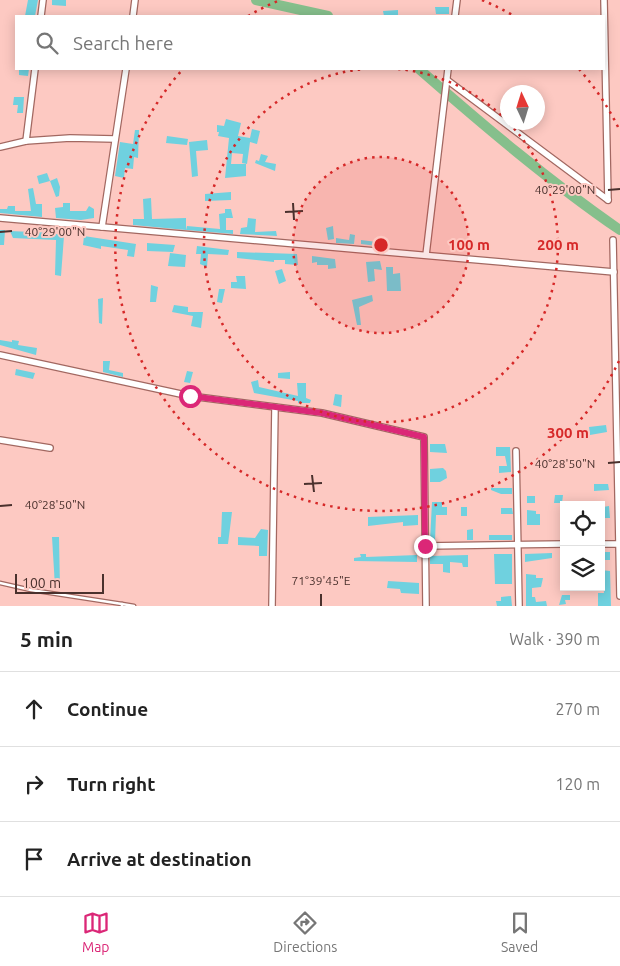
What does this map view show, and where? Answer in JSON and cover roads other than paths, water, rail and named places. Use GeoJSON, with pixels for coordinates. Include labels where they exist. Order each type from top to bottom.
{"type":"FeatureCollection","features":[{"type":"Feature","properties":{"kind":"street"},"geometry":{"type":"LineString","coordinates":[[41,15],[43,0]]}},
{"type":"Feature","properties":{"kind":"street"},"geometry":{"type":"LineString","coordinates":[[133,15],[135,0]]}},
{"type":"Feature","properties":{"kind":"street"},"geometry":{"type":"LineString","coordinates":[[455,15],[457,0]]}},
{"type":"Feature","properties":{"kind":"street"},"geometry":{"type":"LineString","coordinates":[[604,0],[604,15]]}},
{"type":"Feature","properties":{"kind":"street"},"geometry":{"type":"LineString","coordinates":[[446,80],[608,200],[605,50]]}},
{"type":"Feature","properties":{"kind":"street"},"geometry":{"type":"LineString","coordinates":[[26,141],[35,70]]}},
{"type":"Feature","properties":{"kind":"street"},"geometry":{"type":"LineString","coordinates":[[102,227],[126,70]]}},
{"type":"Feature","properties":{"kind":"street"},"geometry":{"type":"LineString","coordinates":[[426,255],[448,70]]}},
{"type":"Feature","properties":{"kind":"street"},"geometry":{"type":"LineString","coordinates":[[0,147],[26,141],[70,138],[116,139]]}},
{"type":"Feature","properties":{"kind":"street"},"geometry":{"type":"LineString","coordinates":[[0,218],[614,272]]}},
{"type":"Feature","properties":{"kind":"street"},"geometry":{"type":"LineString","coordinates":[[613,240],[620,596]]}},
{"type":"Feature","properties":{"kind":"street"},"geometry":{"type":"LineString","coordinates":[[0,355],[190,396],[322,413],[424,437],[426,606]]}},
{"type":"Feature","properties":{"kind":"street"},"geometry":{"type":"LineString","coordinates":[[272,606],[275,407]]}},
{"type":"Feature","properties":{"kind":"street"},"geometry":{"type":"LineString","coordinates":[[0,440],[50,448]]}},
{"type":"Feature","properties":{"kind":"street"},"geometry":{"type":"LineString","coordinates":[[516,451],[519,606]]}},
{"type":"Feature","properties":{"kind":"street"},"geometry":{"type":"LineString","coordinates":[[425,546],[560,544]]}},
{"type":"Feature","properties":{"kind":"street"},"geometry":{"type":"LineString","coordinates":[[605,544],[620,544]]}},
{"type":"Feature","properties":{"kind":"lane"},"geometry":{"type":"LineString","coordinates":[[0,583],[31,590],[134,606]]}},
{"type":"Feature","properties":{"kind":"waterway"},"geometry":{"type":"LineString","coordinates":[[256,0],[324,15]]}},
{"type":"Feature","properties":{"kind":"waterway"},"geometry":{"type":"LineString","coordinates":[[420,70],[517,152],[620,230]]}}]}
